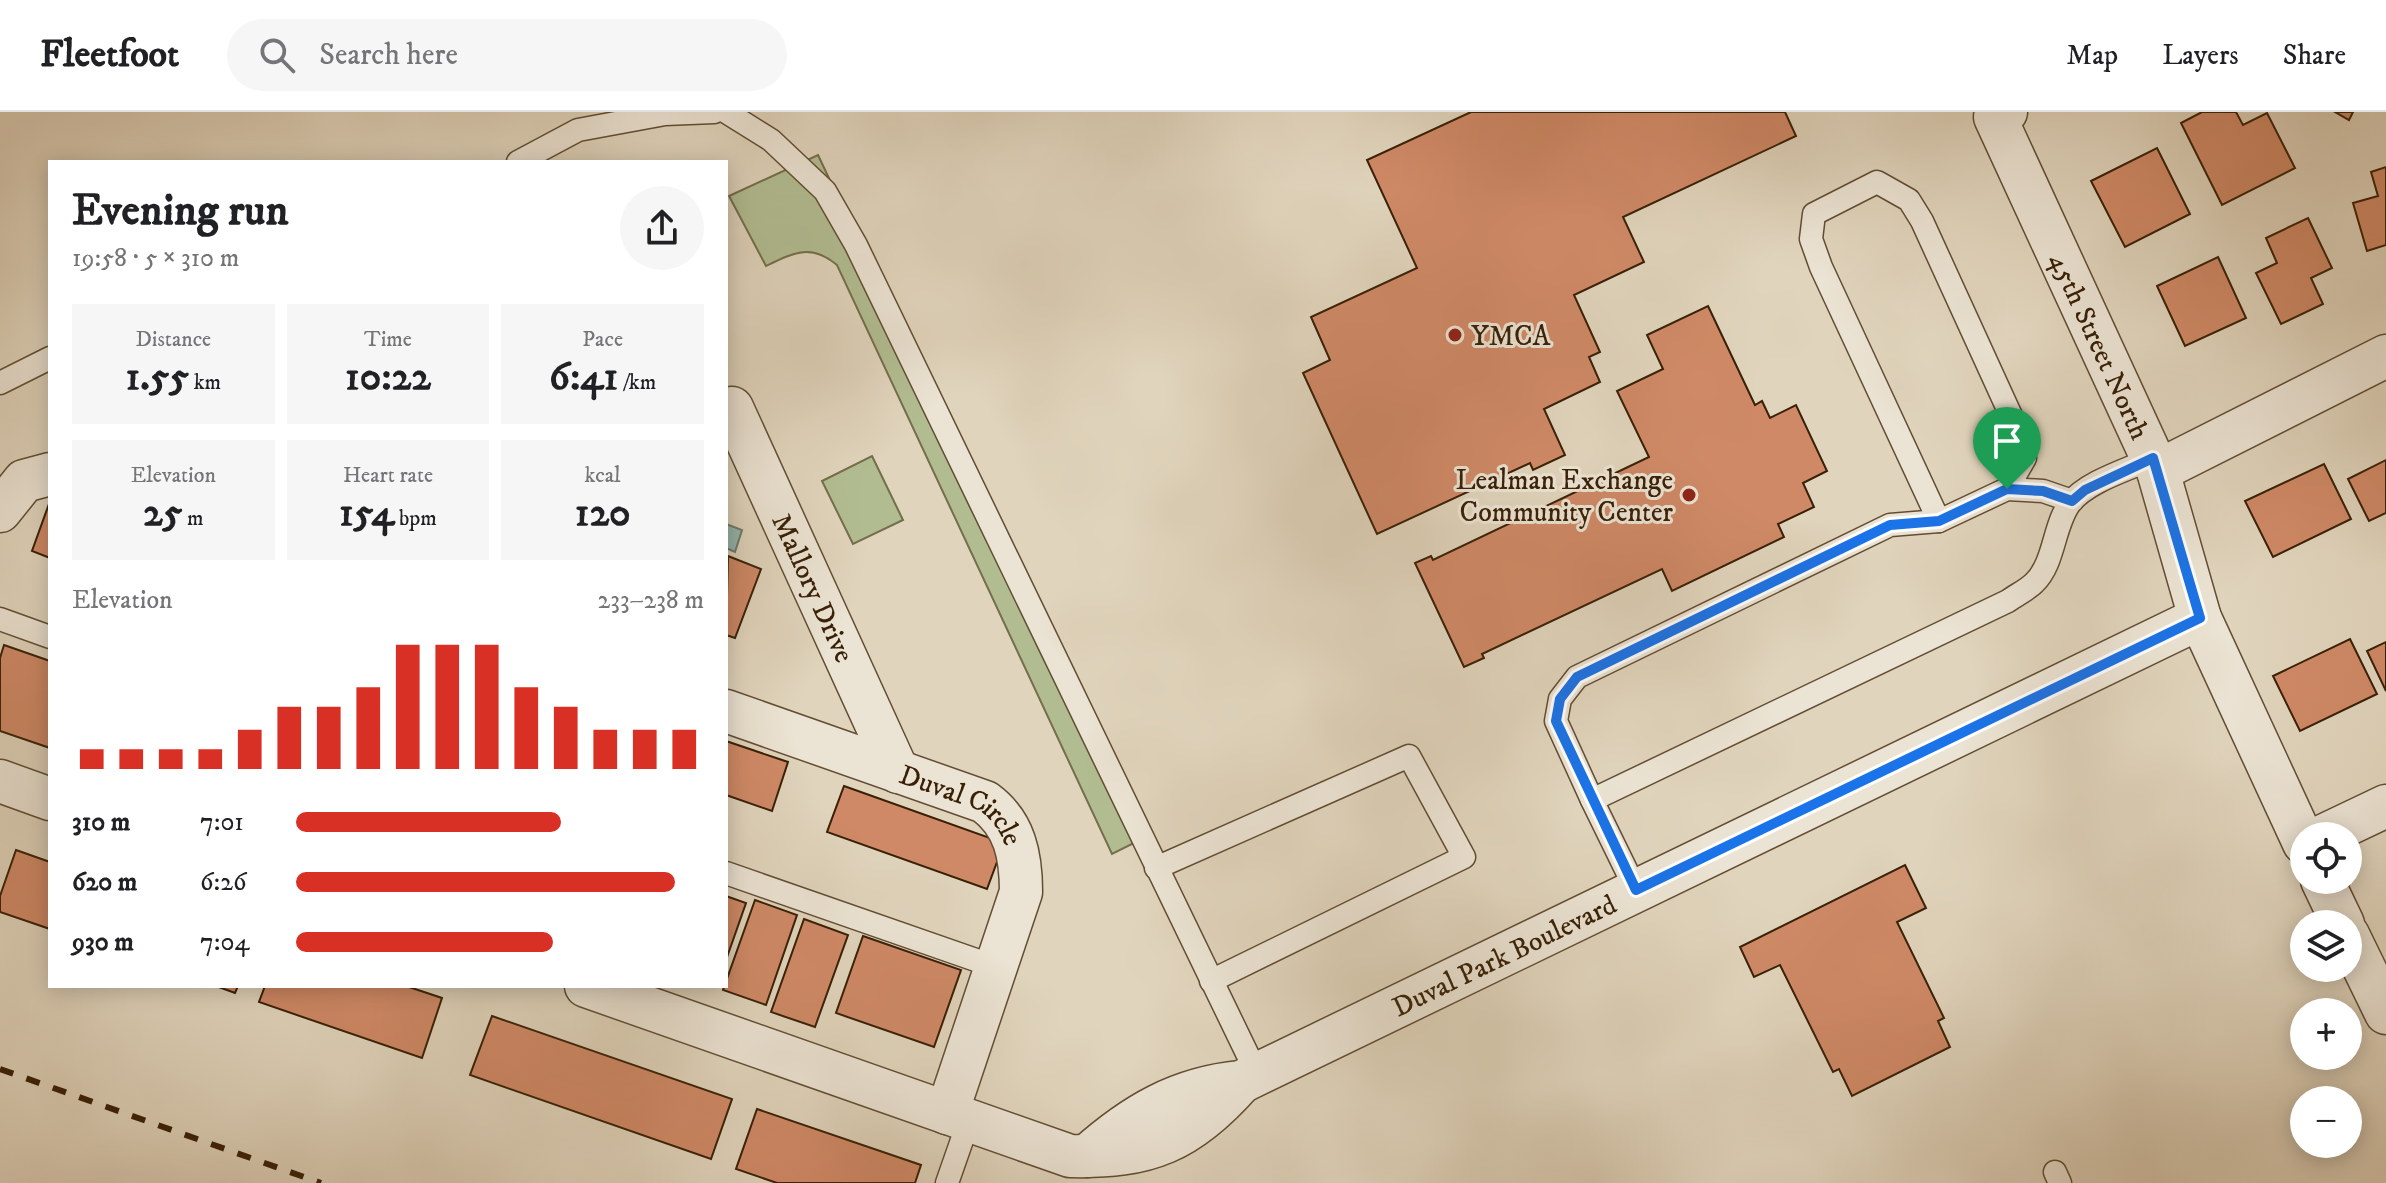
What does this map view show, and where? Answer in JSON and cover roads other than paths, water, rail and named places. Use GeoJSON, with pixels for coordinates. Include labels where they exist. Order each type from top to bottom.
{"type":"FeatureCollection","features":[{"type":"Feature","properties":{"kind":"street","name":"45th Street North"},"geometry":{"type":"LineString","coordinates":[[2000,115],[2156,464],[2200,618],[2294,822]]}},
{"type":"Feature","properties":{"kind":"street"},"geometry":{"type":"LineString","coordinates":[[2156,464],[2386,356]]}},
{"type":"Feature","properties":{"kind":"street","name":"Mallory Drive"},"geometry":{"type":"LineString","coordinates":[[728,405],[898,772]]}},
{"type":"Feature","properties":{"kind":"street"},"geometry":{"type":"LineString","coordinates":[[0,511],[24,481],[48,475]]}},
{"type":"Feature","properties":{"kind":"street","name":"Duval Park Boulevard"},"geometry":{"type":"LineString","coordinates":[[958,1116],[1079,1156],[1115,1157],[1142,1152],[1176,1137],[1217,1109],[1249,1078],[2200,618]]}},
{"type":"Feature","properties":{"kind":"street","name":"Duval Circle"},"geometry":{"type":"LineString","coordinates":[[728,712],[985,802],[1003,815],[1015,839],[1021,869],[1021,892],[996,967],[958,1116]]}},
{"type":"Feature","properties":{"kind":"street"},"geometry":{"type":"LineString","coordinates":[[0,781],[48,798]]}},
{"type":"Feature","properties":{"kind":"street"},"geometry":{"type":"LineString","coordinates":[[2352,822],[2386,806]]}},
{"type":"Feature","properties":{"kind":"street"},"geometry":{"type":"LineString","coordinates":[[2362,964],[2386,1013]]}},
{"type":"Feature","properties":{"kind":"street"},"geometry":{"type":"LineString","coordinates":[[592,988],[958,1116]]}},
{"type":"Feature","properties":{"kind":"lane"},"geometry":{"type":"LineString","coordinates":[[522,160],[578,130],[665,114],[714,112]]}},
{"type":"Feature","properties":{"kind":"lane"},"geometry":{"type":"LineString","coordinates":[[726,112],[771,140],[825,191],[856,245],[1211,981],[1249,1078]]}},
{"type":"Feature","properties":{"kind":"lane"},"geometry":{"type":"LineString","coordinates":[[1939,521],[1821,267],[1811,239],[1814,214],[1877,182],[1909,200],[1922,221],[2018,431],[2025,458],[2007,489]]}},
{"type":"Feature","properties":{"kind":"lane"},"geometry":{"type":"LineString","coordinates":[[0,383],[48,359]]}},
{"type":"Feature","properties":{"kind":"lane"},"geometry":{"type":"LineString","coordinates":[[1592,800],[2008,601],[2036,582],[2049,555],[2061,517],[2072,501],[2085,490],[2156,464]]}},
{"type":"Feature","properties":{"kind":"lane"},"geometry":{"type":"LineString","coordinates":[[1636,890],[1556,721],[1560,699],[1577,677],[1890,525],[1939,521],[2007,489],[2043,491],[2072,501]]}},
{"type":"Feature","properties":{"kind":"lane"},"geometry":{"type":"LineString","coordinates":[[0,619],[48,636]]}},
{"type":"Feature","properties":{"kind":"lane"},"geometry":{"type":"LineString","coordinates":[[1156,868],[1409,756],[1464,857],[1211,981]]}},
{"type":"Feature","properties":{"kind":"lane"},"geometry":{"type":"LineString","coordinates":[[728,874],[996,967]]}},
{"type":"Feature","properties":{"kind":"lane"},"geometry":{"type":"LineString","coordinates":[[947,1183],[958,1116]]}},
{"type":"Feature","properties":{"kind":"water"},"geometry":{"type":"Polygon","coordinates":[[[728,525],[742,530],[735,552],[728,549],[728,525]]]}},
{"type":"Feature","properties":{"kind":"railway"},"geometry":{"type":"LineString","coordinates":[[0,1069],[321,1183]]}},
{"type":"Feature","properties":{"kind":"place","name":"YMCA"},"geometry":{"type":"Point","coordinates":[1455,335]}},
{"type":"Feature","properties":{"kind":"place","name":"Lealman Exchange Community Center"},"geometry":{"type":"Point","coordinates":[1689,495]}}]}
